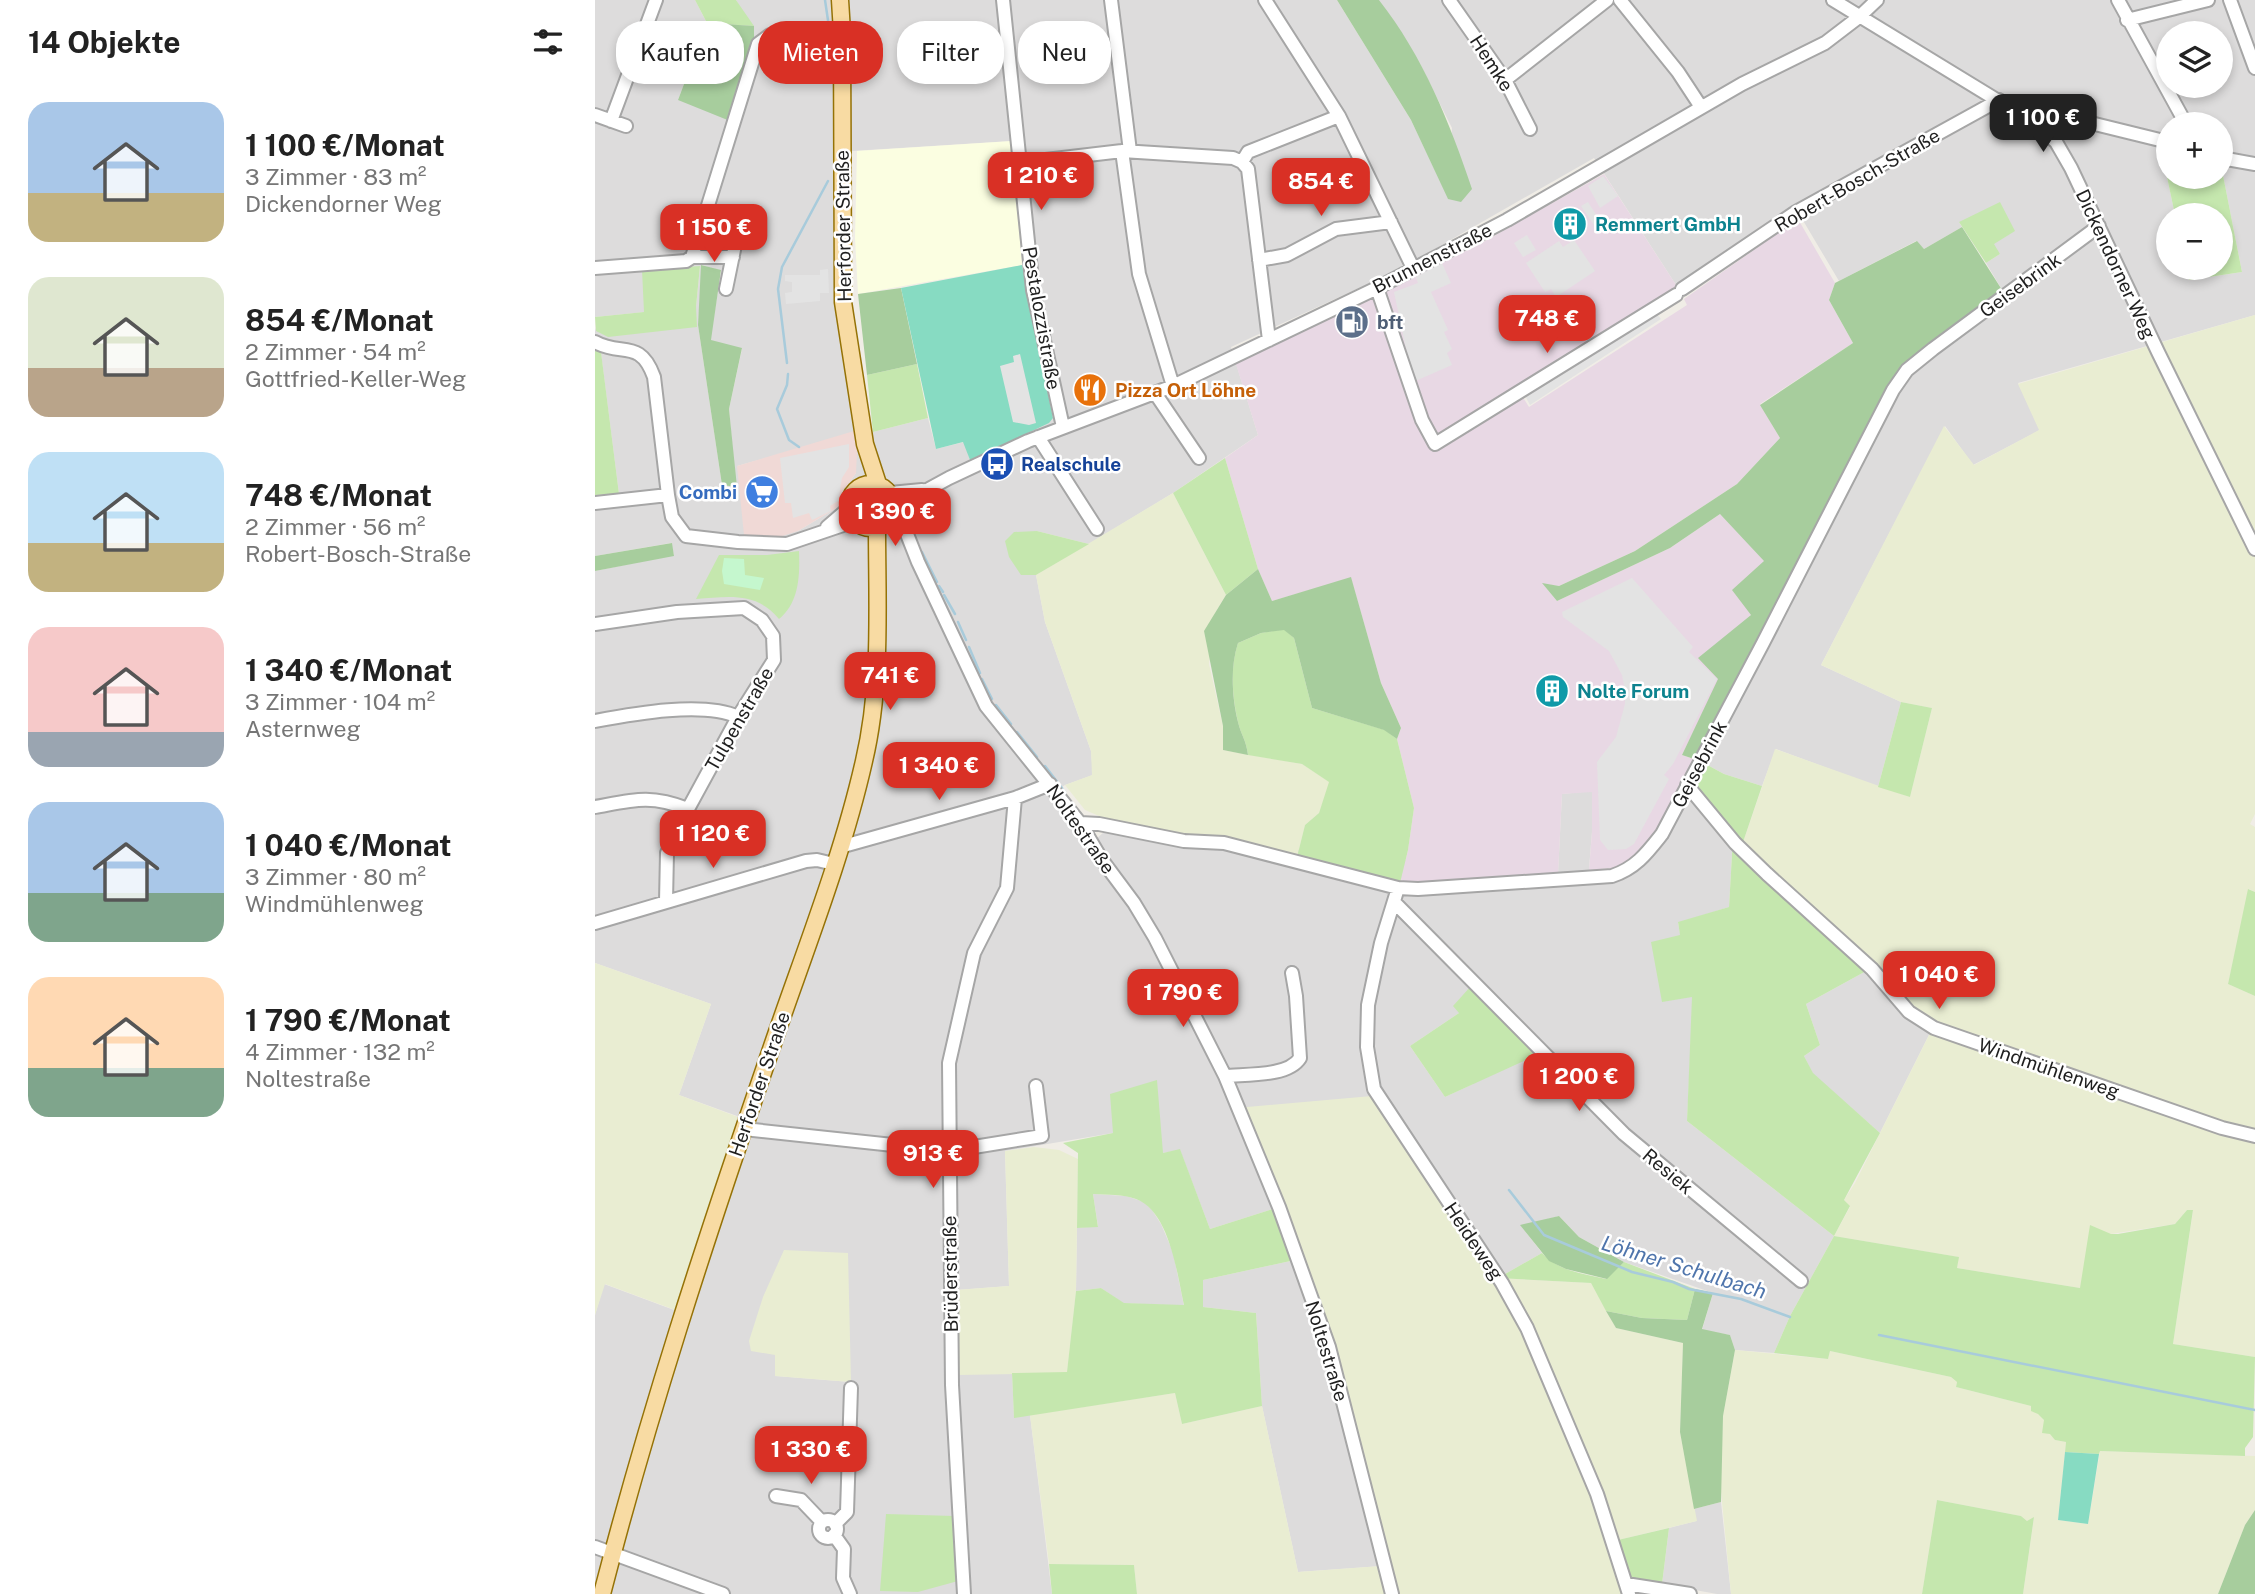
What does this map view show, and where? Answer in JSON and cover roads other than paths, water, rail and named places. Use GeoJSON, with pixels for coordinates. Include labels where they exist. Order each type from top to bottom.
{"type":"FeatureCollection","features":[{"type":"Feature","properties":{"kind":"main road","name":"Herforder Straße"},"geometry":{"type":"LineString","coordinates":[[839,0],[841,21]]}},
{"type":"Feature","properties":{"kind":"main road","name":"Herforder Straße"},"geometry":{"type":"LineString","coordinates":[[602,1594],[666,1371],[744,1129],[840,847],[865,759],[877,655],[877,568],[867,451],[843,302],[842,84]]}},
{"type":"Feature","properties":{"kind":"street"},"geometry":{"type":"LineString","coordinates":[[611,121],[656,0]]}},
{"type":"Feature","properties":{"kind":"street","name":"Pestalozzistraße"},"geometry":{"type":"LineString","coordinates":[[1003,0],[1033,290],[1063,427]]}},
{"type":"Feature","properties":{"kind":"street"},"geometry":{"type":"LineString","coordinates":[[1111,0],[1139,274],[1173,386]]}},
{"type":"Feature","properties":{"kind":"street"},"geometry":{"type":"LineString","coordinates":[[1265,0],[1339,116],[1413,268]]}},
{"type":"Feature","properties":{"kind":"street","name":"Hemke"},"geometry":{"type":"LineString","coordinates":[[1449,0],[1504,79],[1530,129]]}},
{"type":"Feature","properties":{"kind":"street"},"geometry":{"type":"LineString","coordinates":[[1504,79],[1607,0]]}},
{"type":"Feature","properties":{"kind":"street"},"geometry":{"type":"LineString","coordinates":[[1620,0],[1678,72],[1701,107]]}},
{"type":"Feature","properties":{"kind":"street","name":"Dickendorner Weg"},"geometry":{"type":"LineString","coordinates":[[1833,0],[1999,100],[2036,124],[2056,142],[2255,549]]}},
{"type":"Feature","properties":{"kind":"street","name":"Brunnenstraße"},"geometry":{"type":"LineString","coordinates":[[873,508],[926,490],[1038,437],[1173,386],[1377,288],[1507,220],[1742,84],[1825,43],[1877,0]]}},
{"type":"Feature","properties":{"kind":"street"},"geometry":{"type":"LineString","coordinates":[[2118,0],[2179,112]]}},
{"type":"Feature","properties":{"kind":"street"},"geometry":{"type":"LineString","coordinates":[[2127,20],[2208,0]]}},
{"type":"Feature","properties":{"kind":"street"},"geometry":{"type":"LineString","coordinates":[[2229,0],[2255,68]]}},
{"type":"Feature","properties":{"kind":"street"},"geometry":{"type":"LineString","coordinates":[[689,259],[758,44]]}},
{"type":"Feature","properties":{"kind":"street","name":"Robert-Bosch-Straße"},"geometry":{"type":"LineString","coordinates":[[1377,288],[1422,420],[1436,443],[1679,292],[1796,212],[1999,100]]}},
{"type":"Feature","properties":{"kind":"street"},"geometry":{"type":"LineString","coordinates":[[2036,124],[2050,113],[2156,139]]}},
{"type":"Feature","properties":{"kind":"street"},"geometry":{"type":"LineString","coordinates":[[595,115],[626,126]]}},
{"type":"Feature","properties":{"kind":"street"},"geometry":{"type":"LineString","coordinates":[[1242,162],[1248,152],[1339,116]]}},
{"type":"Feature","properties":{"kind":"street"},"geometry":{"type":"LineString","coordinates":[[1020,163],[1126,151],[1233,158],[1242,162],[1248,169],[1269,340]]}},
{"type":"Feature","properties":{"kind":"street"},"geometry":{"type":"LineString","coordinates":[[2233,160],[2255,164]]}},
{"type":"Feature","properties":{"kind":"street"},"geometry":{"type":"LineString","coordinates":[[1259,260],[1287,255],[1336,229],[1391,222]]}},
{"type":"Feature","properties":{"kind":"street","name":"Geisebrink"},"geometry":{"type":"LineString","coordinates":[[1080,823],[1099,824],[1184,841],[1224,843],[1398,888],[1598,877],[1627,871],[1641,861],[1662,834],[1893,390],[1907,370],[2099,226]]}},
{"type":"Feature","properties":{"kind":"street"},"geometry":{"type":"LineString","coordinates":[[595,268],[689,259],[734,251],[726,289]]}},
{"type":"Feature","properties":{"kind":"street"},"geometry":{"type":"LineString","coordinates":[[595,342],[638,353],[650,365],[654,377],[667,495],[672,517],[686,536],[787,544],[873,508]]}},
{"type":"Feature","properties":{"kind":"street"},"geometry":{"type":"LineString","coordinates":[[1155,393],[1199,458]]}},
{"type":"Feature","properties":{"kind":"street"},"geometry":{"type":"LineString","coordinates":[[1038,437],[1097,529]]}},
{"type":"Feature","properties":{"kind":"street"},"geometry":{"type":"LineString","coordinates":[[595,503],[667,495]]}},
{"type":"Feature","properties":{"kind":"street","name":"Noltestraße"},"geometry":{"type":"LineString","coordinates":[[873,508],[901,524],[907,533],[986,706],[1080,823],[1155,938],[1225,1076],[1279,1207],[1329,1347],[1392,1594]]}},
{"type":"Feature","properties":{"kind":"street","name":"Tulpenstraße"},"geometry":{"type":"LineString","coordinates":[[595,624],[677,612],[744,608],[762,620],[773,636],[774,660],[739,717],[667,853],[666,901]]}},
{"type":"Feature","properties":{"kind":"street"},"geometry":{"type":"LineString","coordinates":[[595,721],[650,711],[726,712],[739,717]]}},
{"type":"Feature","properties":{"kind":"street"},"geometry":{"type":"LineString","coordinates":[[840,847],[1015,798],[1050,784]]}},
{"type":"Feature","properties":{"kind":"street","name":"Windmühlenweg"},"geometry":{"type":"LineString","coordinates":[[1687,785],[1735,843],[1873,969],[1909,1012],[1934,1028],[2222,1128],[2255,1136]]}},
{"type":"Feature","properties":{"kind":"street"},"geometry":{"type":"LineString","coordinates":[[595,807],[640,798],[666,801],[688,809]]}},
{"type":"Feature","properties":{"kind":"street","name":"Brüderstraße"},"geometry":{"type":"LineString","coordinates":[[964,1594],[952,1385],[949,1063],[974,953],[1007,888],[1015,798]]}},
{"type":"Feature","properties":{"kind":"street"},"geometry":{"type":"LineString","coordinates":[[595,923],[806,861],[817,860],[834,864]]}},
{"type":"Feature","properties":{"kind":"street","name":"Heideweg"},"geometry":{"type":"LineString","coordinates":[[1398,888],[1381,943],[1368,1004],[1367,1047],[1374,1089],[1502,1283],[1527,1328],[1597,1494],[1628,1589]]}},
{"type":"Feature","properties":{"kind":"street","name":"Resiek"},"geometry":{"type":"LineString","coordinates":[[1395,903],[1624,1134],[1801,1281]]}},
{"type":"Feature","properties":{"kind":"street"},"geometry":{"type":"LineString","coordinates":[[1225,1076],[1286,1070],[1295,1066],[1300,1058],[1292,973]]}},
{"type":"Feature","properties":{"kind":"street"},"geometry":{"type":"LineString","coordinates":[[744,1129],[949,1151],[1042,1136],[1035,1086]]}},
{"type":"Feature","properties":{"kind":"street"},"geometry":{"type":"LineString","coordinates":[[834,1529],[847,1512],[851,1388]]}},
{"type":"Feature","properties":{"kind":"street"},"geometry":{"type":"LineString","coordinates":[[776,1496],[801,1500],[821,1522],[829,1520],[844,1549],[843,1578],[850,1594]]}},
{"type":"Feature","properties":{"kind":"street"},"geometry":{"type":"LineString","coordinates":[[595,1547],[723,1594]]}},
{"type":"Feature","properties":{"kind":"street"},"geometry":{"type":"LineString","coordinates":[[1628,1589],[1690,1594]]}},
{"type":"Feature","properties":{"kind":"waterway"},"geometry":{"type":"LineString","coordinates":[[825,0],[828,21]]}},
{"type":"Feature","properties":{"kind":"waterway"},"geometry":{"type":"LineString","coordinates":[[787,363],[778,289],[782,267],[828,181]]}},
{"type":"Feature","properties":{"kind":"waterway","name":"Löhner Schulbach"},"geometry":{"type":"LineString","coordinates":[[788,374],[787,385],[777,409],[789,440],[799,447]]}},
{"type":"Feature","properties":{"kind":"waterway"},"geometry":{"type":"LineString","coordinates":[[922,552],[937,582]]}},
{"type":"Feature","properties":{"kind":"waterway"},"geometry":{"type":"LineString","coordinates":[[939,586],[943,592]]}},
{"type":"Feature","properties":{"kind":"waterway"},"geometry":{"type":"LineString","coordinates":[[944,595],[955,614]]}},
{"type":"Feature","properties":{"kind":"waterway"},"geometry":{"type":"LineString","coordinates":[[958,622],[966,640]]}},
{"type":"Feature","properties":{"kind":"waterway"},"geometry":{"type":"LineString","coordinates":[[969,647],[980,673]]}},
{"type":"Feature","properties":{"kind":"waterway"},"geometry":{"type":"LineString","coordinates":[[982,679],[992,699]]}},
{"type":"Feature","properties":{"kind":"waterway"},"geometry":{"type":"LineString","coordinates":[[996,705],[1011,724]]}},
{"type":"Feature","properties":{"kind":"waterway"},"geometry":{"type":"LineString","coordinates":[[1017,732],[1037,757]]}},
{"type":"Feature","properties":{"kind":"waterway"},"geometry":{"type":"LineString","coordinates":[[1045,766],[1065,792]]}},
{"type":"Feature","properties":{"kind":"waterway","name":"Löhner Schulbach"},"geometry":{"type":"LineString","coordinates":[[1509,1190],[1544,1235],[1632,1272],[1673,1282],[1689,1289],[1741,1299],[1790,1317]]}},
{"type":"Feature","properties":{"kind":"waterway"},"geometry":{"type":"LineString","coordinates":[[1879,1335],[2255,1410]]}},
{"type":"Feature","properties":{"kind":"place","name":"Remmert GmbH"},"geometry":{"type":"Point","coordinates":[1570,224]}},
{"type":"Feature","properties":{"kind":"place","name":"bft"},"geometry":{"type":"Point","coordinates":[1352,322]}},
{"type":"Feature","properties":{"kind":"place","name":"Pizza Ort Löhne"},"geometry":{"type":"Point","coordinates":[1090,390]}},
{"type":"Feature","properties":{"kind":"place","name":"Realschule"},"geometry":{"type":"Point","coordinates":[997,464]}},
{"type":"Feature","properties":{"kind":"place","name":"Combi"},"geometry":{"type":"Point","coordinates":[762,492]}},
{"type":"Feature","properties":{"kind":"place","name":"Nolte Forum"},"geometry":{"type":"Point","coordinates":[1552,691]}}]}
